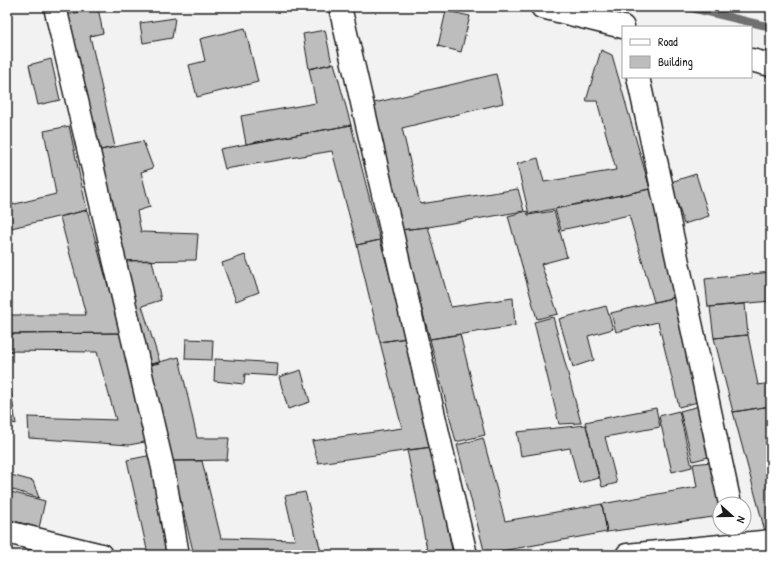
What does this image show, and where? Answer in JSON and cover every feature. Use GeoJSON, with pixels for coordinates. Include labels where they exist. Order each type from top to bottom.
{"type":"FeatureCollection","features":[{"type":"Feature","properties":{"kind":"street"},"geometry":{"type":"LineString","coordinates":[[55,7],[163,468],[178,555]]}},
{"type":"Feature","properties":{"kind":"street"},"geometry":{"type":"LineString","coordinates":[[340,7],[466,555]]}},
{"type":"Feature","properties":{"kind":"street"},"geometry":{"type":"LineString","coordinates":[[542,7],[622,27]]}},
{"type":"Feature","properties":{"kind":"street"},"geometry":{"type":"LineString","coordinates":[[752,60],[771,65]]}},
{"type":"Feature","properties":{"kind":"street"},"geometry":{"type":"LineString","coordinates":[[638,78],[728,496]]}},
{"type":"Feature","properties":{"kind":"street"},"geometry":{"type":"LineString","coordinates":[[7,532],[101,555]]}},
{"type":"Feature","properties":{"kind":"street"},"geometry":{"type":"LineString","coordinates":[[627,555],[737,536],[771,541]]}},
{"type":"Feature","properties":{"kind":"building"},"geometry":{"type":"Polygon","coordinates":[[[98,8],[103,33],[90,36],[115,147],[96,151],[66,15],[98,8]]]}},
{"type":"Feature","properties":{"kind":"building"},"geometry":{"type":"Polygon","coordinates":[[[446,11],[470,16],[461,52],[438,46],[446,11]]]}},
{"type":"Feature","properties":{"kind":"building"},"geometry":{"type":"Polygon","coordinates":[[[175,18],[172,38],[143,43],[140,23],[175,18]]]}},
{"type":"Feature","properties":{"kind":"building"},"geometry":{"type":"Polygon","coordinates":[[[245,28],[258,82],[197,97],[189,65],[205,61],[200,39],[245,28]]]}},
{"type":"Feature","properties":{"kind":"building"},"geometry":{"type":"Polygon","coordinates":[[[325,30],[332,64],[309,69],[303,34],[325,30]]]}},
{"type":"Feature","properties":{"kind":"building"},"geometry":{"type":"Polygon","coordinates":[[[601,50],[612,55],[650,189],[529,214],[517,164],[538,158],[544,182],[616,170],[597,101],[586,101],[601,50]]]}},
{"type":"Feature","properties":{"kind":"building"},"geometry":{"type":"Polygon","coordinates":[[[51,59],[60,100],[38,105],[29,65],[51,59]]]}},
{"type":"Feature","properties":{"kind":"building"},"geometry":{"type":"Polygon","coordinates":[[[334,63],[351,125],[246,144],[241,116],[316,103],[309,69],[334,63]]]}},
{"type":"Feature","properties":{"kind":"building"},"geometry":{"type":"Polygon","coordinates":[[[496,74],[503,103],[402,128],[420,204],[518,189],[524,211],[428,227],[400,230],[370,104],[496,74]]]}},
{"type":"Feature","properties":{"kind":"building"},"geometry":{"type":"Polygon","coordinates":[[[351,125],[380,240],[357,245],[332,151],[225,169],[220,149],[351,125]]]}},
{"type":"Feature","properties":{"kind":"building"},"geometry":{"type":"Polygon","coordinates":[[[69,126],[87,210],[7,229],[7,206],[56,194],[44,131],[69,126]]]}},
{"type":"Feature","properties":{"kind":"building"},"geometry":{"type":"Polygon","coordinates":[[[143,141],[153,168],[141,172],[150,207],[137,211],[141,232],[198,234],[196,260],[121,261],[96,151],[143,141]]]}},
{"type":"Feature","properties":{"kind":"building"},"geometry":{"type":"Polygon","coordinates":[[[696,174],[709,216],[684,224],[671,182],[696,174]]]}},
{"type":"Feature","properties":{"kind":"building"},"geometry":{"type":"Polygon","coordinates":[[[650,189],[680,296],[654,302],[629,215],[561,230],[555,209],[650,189]]]}},
{"type":"Feature","properties":{"kind":"building"},"geometry":{"type":"Polygon","coordinates":[[[87,210],[121,333],[7,334],[7,315],[86,315],[60,217],[87,210]]]}},
{"type":"Feature","properties":{"kind":"building"},"geometry":{"type":"Polygon","coordinates":[[[527,211],[528,215],[554,211],[567,257],[541,264],[558,314],[537,319],[508,216],[527,211]]]}},
{"type":"Feature","properties":{"kind":"building"},"geometry":{"type":"Polygon","coordinates":[[[428,227],[451,307],[513,298],[515,326],[430,339],[400,230],[428,227]]]}},
{"type":"Feature","properties":{"kind":"building"},"geometry":{"type":"Polygon","coordinates":[[[380,240],[407,338],[380,342],[357,245],[380,240]]]}},
{"type":"Feature","properties":{"kind":"building"},"geometry":{"type":"Polygon","coordinates":[[[245,255],[259,292],[236,301],[222,263],[245,255]]]}},
{"type":"Feature","properties":{"kind":"building"},"geometry":{"type":"Polygon","coordinates":[[[152,260],[161,300],[142,306],[160,363],[143,366],[121,261],[152,260]]]}},
{"type":"Feature","properties":{"kind":"building"},"geometry":{"type":"Polygon","coordinates":[[[771,272],[771,301],[708,307],[705,279],[771,272]]]}},
{"type":"Feature","properties":{"kind":"building"},"geometry":{"type":"Polygon","coordinates":[[[680,296],[705,400],[679,407],[658,322],[616,332],[611,313],[680,296]]]}},
{"type":"Feature","properties":{"kind":"building"},"geometry":{"type":"Polygon","coordinates":[[[745,304],[748,335],[714,338],[710,307],[745,304]]]}},
{"type":"Feature","properties":{"kind":"building"},"geometry":{"type":"Polygon","coordinates":[[[606,306],[613,329],[588,336],[594,360],[573,367],[559,319],[606,306]]]}},
{"type":"Feature","properties":{"kind":"building"},"geometry":{"type":"Polygon","coordinates":[[[553,317],[581,423],[559,424],[534,322],[553,317]]]}},
{"type":"Feature","properties":{"kind":"building"},"geometry":{"type":"Polygon","coordinates":[[[121,333],[150,441],[129,445],[29,438],[28,417],[116,420],[97,352],[7,351],[7,334],[121,333]]]}},
{"type":"Feature","properties":{"kind":"building"},"geometry":{"type":"Polygon","coordinates":[[[460,334],[485,435],[456,442],[430,339],[460,334]]]}},
{"type":"Feature","properties":{"kind":"building"},"geometry":{"type":"Polygon","coordinates":[[[748,335],[758,385],[771,383],[771,406],[733,412],[714,338],[748,335]]]}},
{"type":"Feature","properties":{"kind":"building"},"geometry":{"type":"Polygon","coordinates":[[[407,338],[432,447],[318,463],[312,441],[402,428],[380,342],[407,338]]]}},
{"type":"Feature","properties":{"kind":"building"},"geometry":{"type":"Polygon","coordinates":[[[186,339],[213,340],[212,360],[185,359],[186,339]]]}},
{"type":"Feature","properties":{"kind":"building"},"geometry":{"type":"Polygon","coordinates":[[[179,357],[197,438],[229,438],[227,460],[171,461],[143,366],[179,357]]]}},
{"type":"Feature","properties":{"kind":"building"},"geometry":{"type":"Polygon","coordinates":[[[215,359],[278,363],[277,376],[245,374],[244,384],[214,381],[215,359]]]}},
{"type":"Feature","properties":{"kind":"building"},"geometry":{"type":"Polygon","coordinates":[[[301,370],[310,402],[288,409],[279,377],[301,370]]]}},
{"type":"Feature","properties":{"kind":"building"},"geometry":{"type":"Polygon","coordinates":[[[8,372],[16,424],[7,421],[8,372]]]}},
{"type":"Feature","properties":{"kind":"building"},"geometry":{"type":"Polygon","coordinates":[[[703,405],[716,455],[693,461],[680,411],[703,405]]]}},
{"type":"Feature","properties":{"kind":"building"},"geometry":{"type":"Polygon","coordinates":[[[771,406],[771,534],[766,535],[733,412],[771,406]]]}},
{"type":"Feature","properties":{"kind":"building"},"geometry":{"type":"Polygon","coordinates":[[[656,408],[660,427],[605,437],[617,483],[602,487],[585,422],[656,408]]]}},
{"type":"Feature","properties":{"kind":"building"},"geometry":{"type":"Polygon","coordinates":[[[679,411],[692,467],[672,472],[659,416],[679,411]]]}},
{"type":"Feature","properties":{"kind":"building"},"geometry":{"type":"Polygon","coordinates":[[[586,425],[599,478],[579,483],[570,448],[521,456],[517,432],[586,425]]]}},
{"type":"Feature","properties":{"kind":"building"},"geometry":{"type":"Polygon","coordinates":[[[483,438],[505,521],[602,504],[607,532],[485,554],[457,445],[483,438]]]}},
{"type":"Feature","properties":{"kind":"building"},"geometry":{"type":"Polygon","coordinates":[[[432,447],[453,555],[371,555],[427,549],[407,450],[432,447]]]}},
{"type":"Feature","properties":{"kind":"building"},"geometry":{"type":"Polygon","coordinates":[[[152,455],[173,554],[148,554],[127,460],[152,455]]]}},
{"type":"Feature","properties":{"kind":"building"},"geometry":{"type":"Polygon","coordinates":[[[171,461],[202,461],[221,538],[295,540],[285,496],[305,492],[322,555],[194,555],[171,461]]]}},
{"type":"Feature","properties":{"kind":"building"},"geometry":{"type":"Polygon","coordinates":[[[720,461],[720,496],[712,496],[712,517],[607,532],[602,504],[697,487],[693,464],[720,461]]]}},
{"type":"Feature","properties":{"kind":"building"},"geometry":{"type":"Polygon","coordinates":[[[7,474],[33,481],[39,498],[7,488],[7,474]]]}},
{"type":"Feature","properties":{"kind":"building"},"geometry":{"type":"Polygon","coordinates":[[[7,491],[45,501],[39,528],[7,519],[7,491]]]}},
{"type":"Feature","properties":{"kind":"waterway"},"geometry":{"type":"LineString","coordinates":[[687,7],[771,27]]}}]}
